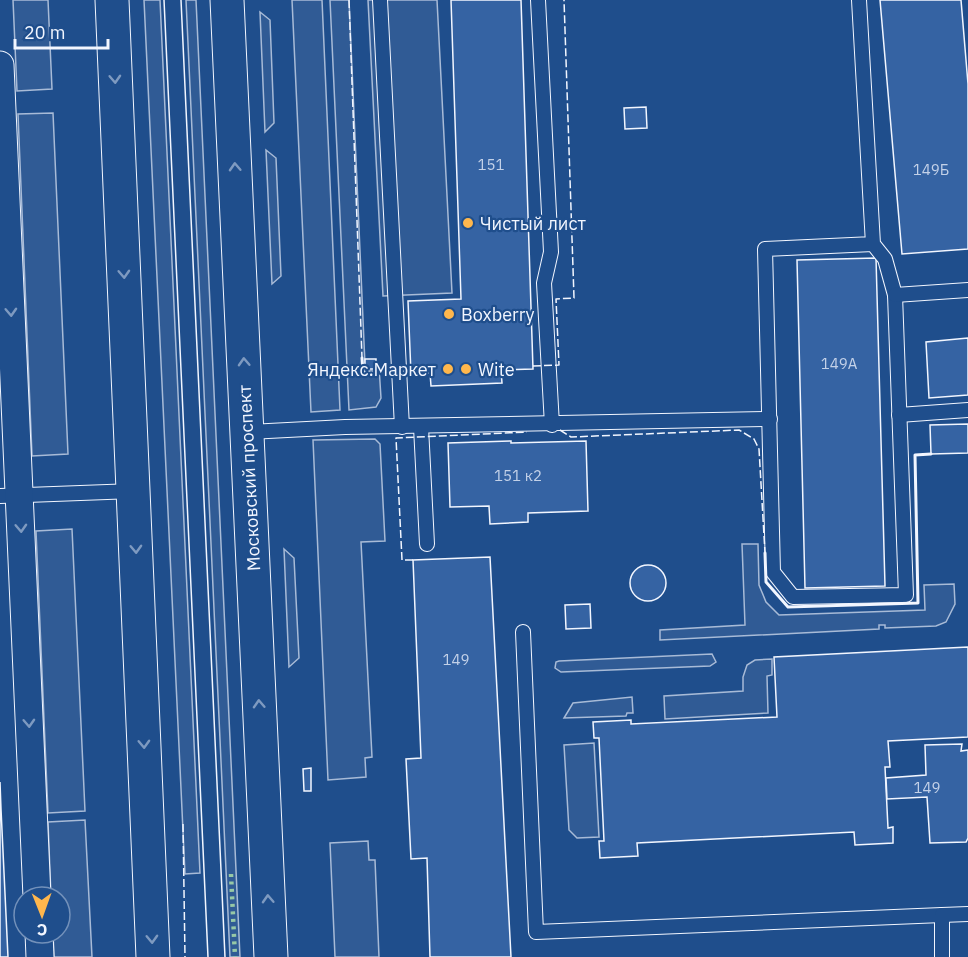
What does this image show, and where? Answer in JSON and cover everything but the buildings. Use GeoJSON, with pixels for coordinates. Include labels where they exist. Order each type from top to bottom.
{"type":"FeatureCollection","features":[{"type":"Feature","properties":{"kind":"main road"},"geometry":{"type":"LineString","coordinates":[[112,0],[153,957]]}},
{"type":"Feature","properties":{"kind":"main road","name":"Московский проспект"},"geometry":{"type":"LineString","coordinates":[[227,0],[271,957]]}},
{"type":"Feature","properties":{"kind":"street"},"geometry":{"type":"LineString","coordinates":[[0,65],[10,495],[36,885]]}},
{"type":"Feature","properties":{"kind":"lane"},"geometry":{"type":"LineString","coordinates":[[380,0],[402,427]]}},
{"type":"Feature","properties":{"kind":"lane"},"geometry":{"type":"LineString","coordinates":[[538,0],[551,252],[544,283],[552,425]]}},
{"type":"Feature","properties":{"kind":"lane"},"geometry":{"type":"LineString","coordinates":[[859,0],[873,244],[885,259],[895,295],[906,595],[793,597],[773,572],[765,249],[873,244]]}},
{"type":"Feature","properties":{"kind":"lane"},"geometry":{"type":"LineString","coordinates":[[895,295],[968,290]]}},
{"type":"Feature","properties":{"kind":"lane"},"geometry":{"type":"LineString","coordinates":[[899,415],[968,410]]}},
{"type":"Feature","properties":{"kind":"lane"},"geometry":{"type":"LineString","coordinates":[[247,432],[770,419]]}},
{"type":"Feature","properties":{"kind":"lane"},"geometry":{"type":"LineString","coordinates":[[421,426],[427,544]]}},
{"type":"Feature","properties":{"kind":"lane"},"geometry":{"type":"LineString","coordinates":[[10,495],[134,491]]}},
{"type":"Feature","properties":{"kind":"lane"},"geometry":{"type":"LineString","coordinates":[[523,632],[536,932],[968,914]]}},
{"type":"Feature","properties":{"kind":"lane"},"geometry":{"type":"LineString","coordinates":[[942,915],[942,957]]}},
{"type":"Feature","properties":{"kind":"shaded area"},"geometry":{"type":"Polygon","coordinates":[[[13,0],[48,0],[52,89],[17,91],[13,0]]]}},
{"type":"Feature","properties":{"kind":"shaded area"},"geometry":{"type":"Polygon","coordinates":[[[144,0],[160,0],[200,873],[185,874],[144,0]]]}},
{"type":"Feature","properties":{"kind":"shaded area"},"geometry":{"type":"Polygon","coordinates":[[[186,0],[196,0],[240,957],[230,957],[186,0]]]}},
{"type":"Feature","properties":{"kind":"shaded area"},"geometry":{"type":"Polygon","coordinates":[[[292,0],[322,0],[340,410],[311,412],[292,0]]]}},
{"type":"Feature","properties":{"kind":"shaded area"},"geometry":{"type":"Polygon","coordinates":[[[330,0],[349,0],[365,365],[379,367],[381,398],[376,407],[349,410],[330,0]]]}},
{"type":"Feature","properties":{"kind":"shaded area"},"geometry":{"type":"Polygon","coordinates":[[[368,0],[437,0],[452,293],[383,296],[368,0]]]}},
{"type":"Feature","properties":{"kind":"shaded area"},"geometry":{"type":"Polygon","coordinates":[[[260,12],[270,20],[274,123],[265,132],[260,12]]]}},
{"type":"Feature","properties":{"kind":"shaded area"},"geometry":{"type":"Polygon","coordinates":[[[53,113],[68,454],[32,456],[18,114],[53,113]]]}},
{"type":"Feature","properties":{"kind":"shaded area"},"geometry":{"type":"Polygon","coordinates":[[[266,150],[276,158],[281,276],[272,284],[266,150]]]}},
{"type":"Feature","properties":{"kind":"shaded area"},"geometry":{"type":"Polygon","coordinates":[[[375,439],[380,444],[385,541],[361,542],[372,757],[365,758],[366,777],[328,780],[313,440],[375,439]]]}},
{"type":"Feature","properties":{"kind":"shaded area"},"geometry":{"type":"Polygon","coordinates":[[[72,529],[85,811],[48,813],[36,531],[72,529]]]}},
{"type":"Feature","properties":{"kind":"shaded area"},"geometry":{"type":"Polygon","coordinates":[[[742,544],[758,544],[759,585],[766,602],[779,615],[925,610],[924,585],[954,584],[955,604],[946,622],[936,626],[885,628],[885,625],[879,625],[879,629],[660,640],[660,630],[745,625],[742,544]]]}},
{"type":"Feature","properties":{"kind":"shaded area"},"geometry":{"type":"Polygon","coordinates":[[[284,549],[294,558],[299,658],[289,667],[284,549]]]}},
{"type":"Feature","properties":{"kind":"shaded area"},"geometry":{"type":"Polygon","coordinates":[[[712,654],[716,662],[710,666],[561,672],[555,668],[556,662],[559,661],[712,654]]]}},
{"type":"Feature","properties":{"kind":"shaded area"},"geometry":{"type":"Polygon","coordinates":[[[772,659],[772,675],[767,676],[768,713],[665,719],[664,696],[743,691],[743,677],[747,665],[755,660],[772,659]]]}},
{"type":"Feature","properties":{"kind":"shaded area"},"geometry":{"type":"Polygon","coordinates":[[[632,697],[633,713],[627,713],[626,716],[564,718],[573,703],[632,697]]]}},
{"type":"Feature","properties":{"kind":"shaded area"},"geometry":{"type":"Polygon","coordinates":[[[594,743],[599,837],[577,838],[569,830],[564,745],[594,743]]]}},
{"type":"Feature","properties":{"kind":"shaded area"},"geometry":{"type":"Polygon","coordinates":[[[85,820],[92,957],[54,957],[54,945],[72,945],[72,885],[51,885],[48,822],[85,820]]]}},
{"type":"Feature","properties":{"kind":"shaded area"},"geometry":{"type":"Polygon","coordinates":[[[368,841],[369,860],[375,860],[379,957],[335,957],[330,843],[368,841]]]}},
{"type":"Feature","properties":{"kind":"tram line"},"geometry":{"type":"LineString","coordinates":[[164,0],[208,957]]}},
{"type":"Feature","properties":{"kind":"tram line"},"geometry":{"type":"LineString","coordinates":[[181,0],[225,957]]}},
{"type":"Feature","properties":{"kind":"hedge"},"geometry":{"type":"LineString","coordinates":[[231,874],[235,957]]}},
{"type":"Feature","properties":{"kind":"fence"},"geometry":{"type":"LineString","coordinates":[[349,0],[362,358]]}},
{"type":"Feature","properties":{"kind":"fence"},"geometry":{"type":"LineString","coordinates":[[533,366],[559,365],[556,299],[574,298],[564,0]]}},
{"type":"Feature","properties":{"kind":"fence"},"geometry":{"type":"LineString","coordinates":[[378,372],[410,371]]}},
{"type":"Feature","properties":{"kind":"fence"},"geometry":{"type":"LineString","coordinates":[[560,430],[571,437],[739,430],[754,439],[759,449],[765,553]]}},
{"type":"Feature","properties":{"kind":"fence"},"geometry":{"type":"LineString","coordinates":[[413,560],[402,560],[396,438],[527,432]]}},
{"type":"Feature","properties":{"kind":"fence"},"geometry":{"type":"LineString","coordinates":[[183,824],[185,957]]}},
{"type":"Feature","properties":{"kind":"wall"},"geometry":{"type":"LineString","coordinates":[[362,358],[363,372],[378,372]]}},
{"type":"Feature","properties":{"kind":"wall"},"geometry":{"type":"LineString","coordinates":[[765,553],[766,582],[788,607],[918,603],[915,455],[931,454]]}},
{"type":"Feature","properties":{"kind":"place","name":"Чистый лист"},"geometry":{"type":"Point","coordinates":[468,223]}},
{"type":"Feature","properties":{"kind":"place","name":"Boxberry"},"geometry":{"type":"Point","coordinates":[449,314]}},
{"type":"Feature","properties":{"kind":"place","name":"Яндекс.Маркет"},"geometry":{"type":"Point","coordinates":[448,369]}},
{"type":"Feature","properties":{"kind":"place","name":"Wite"},"geometry":{"type":"Point","coordinates":[466,369]}}]}
